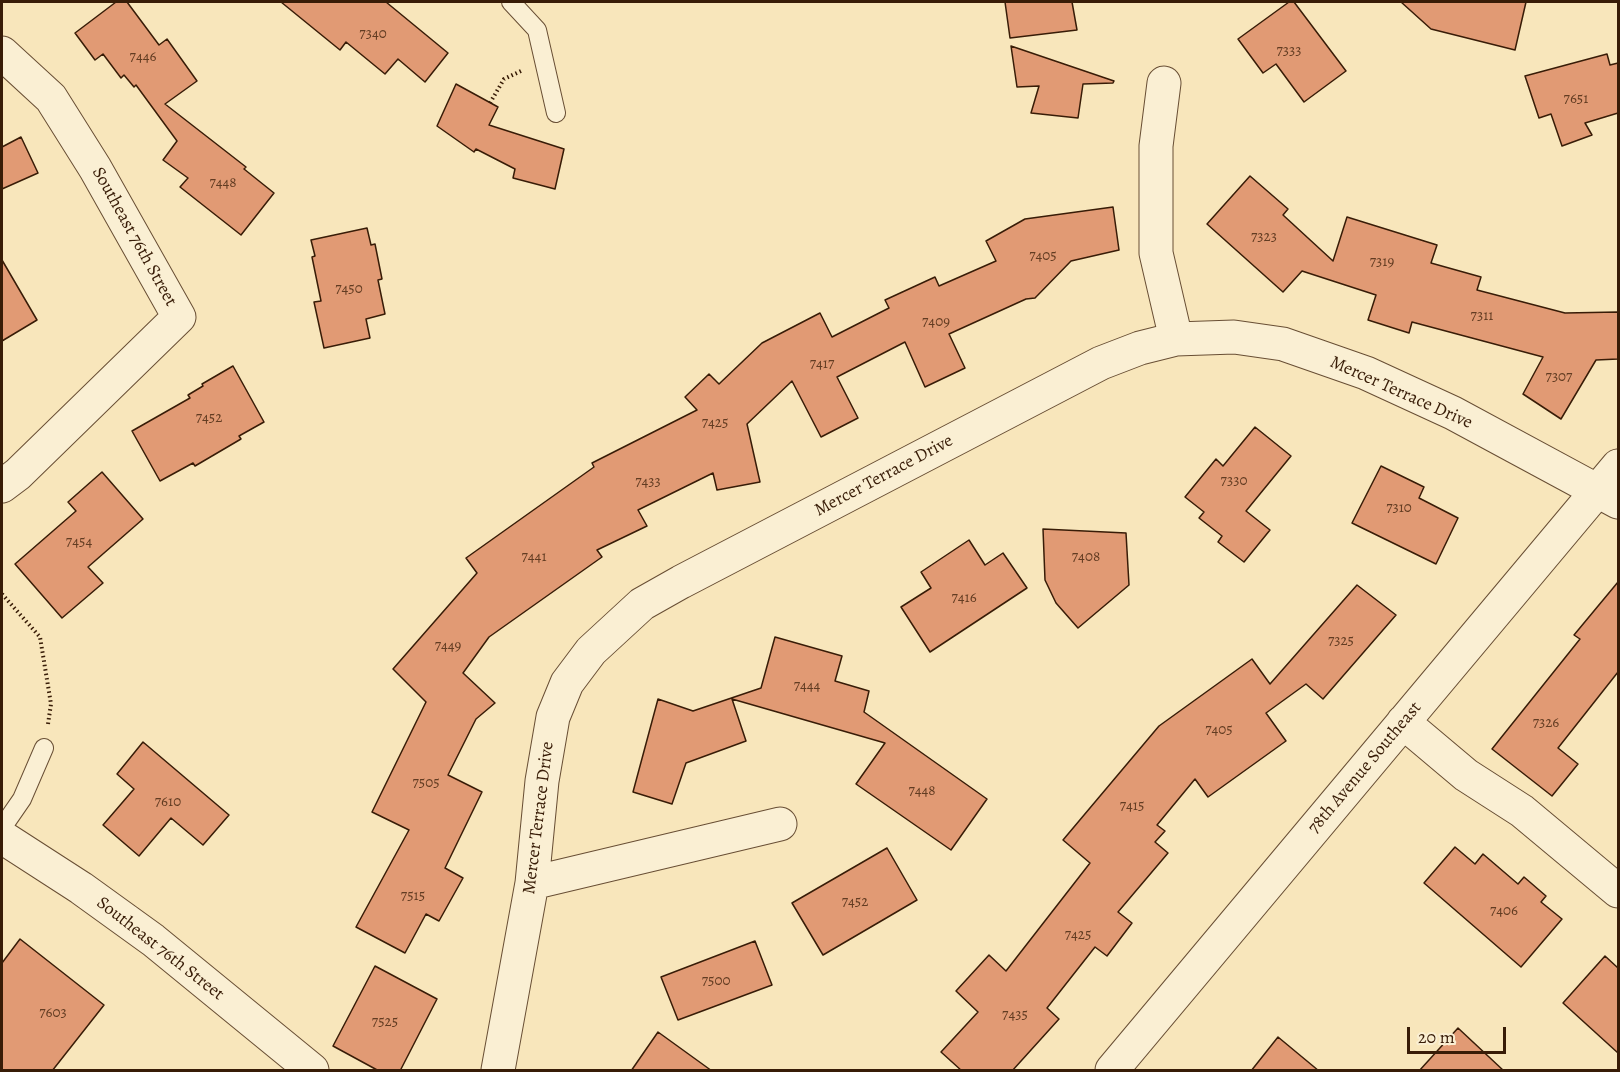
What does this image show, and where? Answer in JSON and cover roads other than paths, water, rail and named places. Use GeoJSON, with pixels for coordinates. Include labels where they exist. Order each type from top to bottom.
{"type":"FeatureCollection","features":[{"type":"Feature","properties":{"kind":"street","name":"Southeast 76th Street"},"geometry":{"type":"LineString","coordinates":[[2,53],[51,98],[95,168],[179,317],[18,474],[2,486]]}},
{"type":"Feature","properties":{"kind":"street"},"geometry":{"type":"LineString","coordinates":[[1164,83],[1156,146],[1156,253],[1176,339]]}},
{"type":"Feature","properties":{"kind":"street","name":"Mercer Terrace Drive"},"geometry":{"type":"LineString","coordinates":[[498,1071],[532,883],[542,782],[553,717],[567,682],[591,651],[642,604],[692,576],[1101,363],[1140,348],[1176,339],[1234,337],[1283,344],[1366,373],[1612,486]]}},
{"type":"Feature","properties":{"kind":"street","name":"78th Avenue Southeast"},"geometry":{"type":"LineString","coordinates":[[1112,1071],[1403,722],[1612,486]]}},
{"type":"Feature","properties":{"kind":"street"},"geometry":{"type":"LineString","coordinates":[[1403,722],[1466,775],[1522,811],[1618,891]]}},
{"type":"Feature","properties":{"kind":"street"},"geometry":{"type":"LineString","coordinates":[[532,883],[780,824]]}},
{"type":"Feature","properties":{"kind":"street","name":"Southeast 76th Street"},"geometry":{"type":"LineString","coordinates":[[2,837],[81,888],[153,940],[312,1071]]}},
{"type":"Feature","properties":{"kind":"lane"},"geometry":{"type":"LineString","coordinates":[[512,2],[537,30],[556,113]]}},
{"type":"Feature","properties":{"kind":"lane"},"geometry":{"type":"LineString","coordinates":[[2,828],[22,799],[44,748]]}}]}
